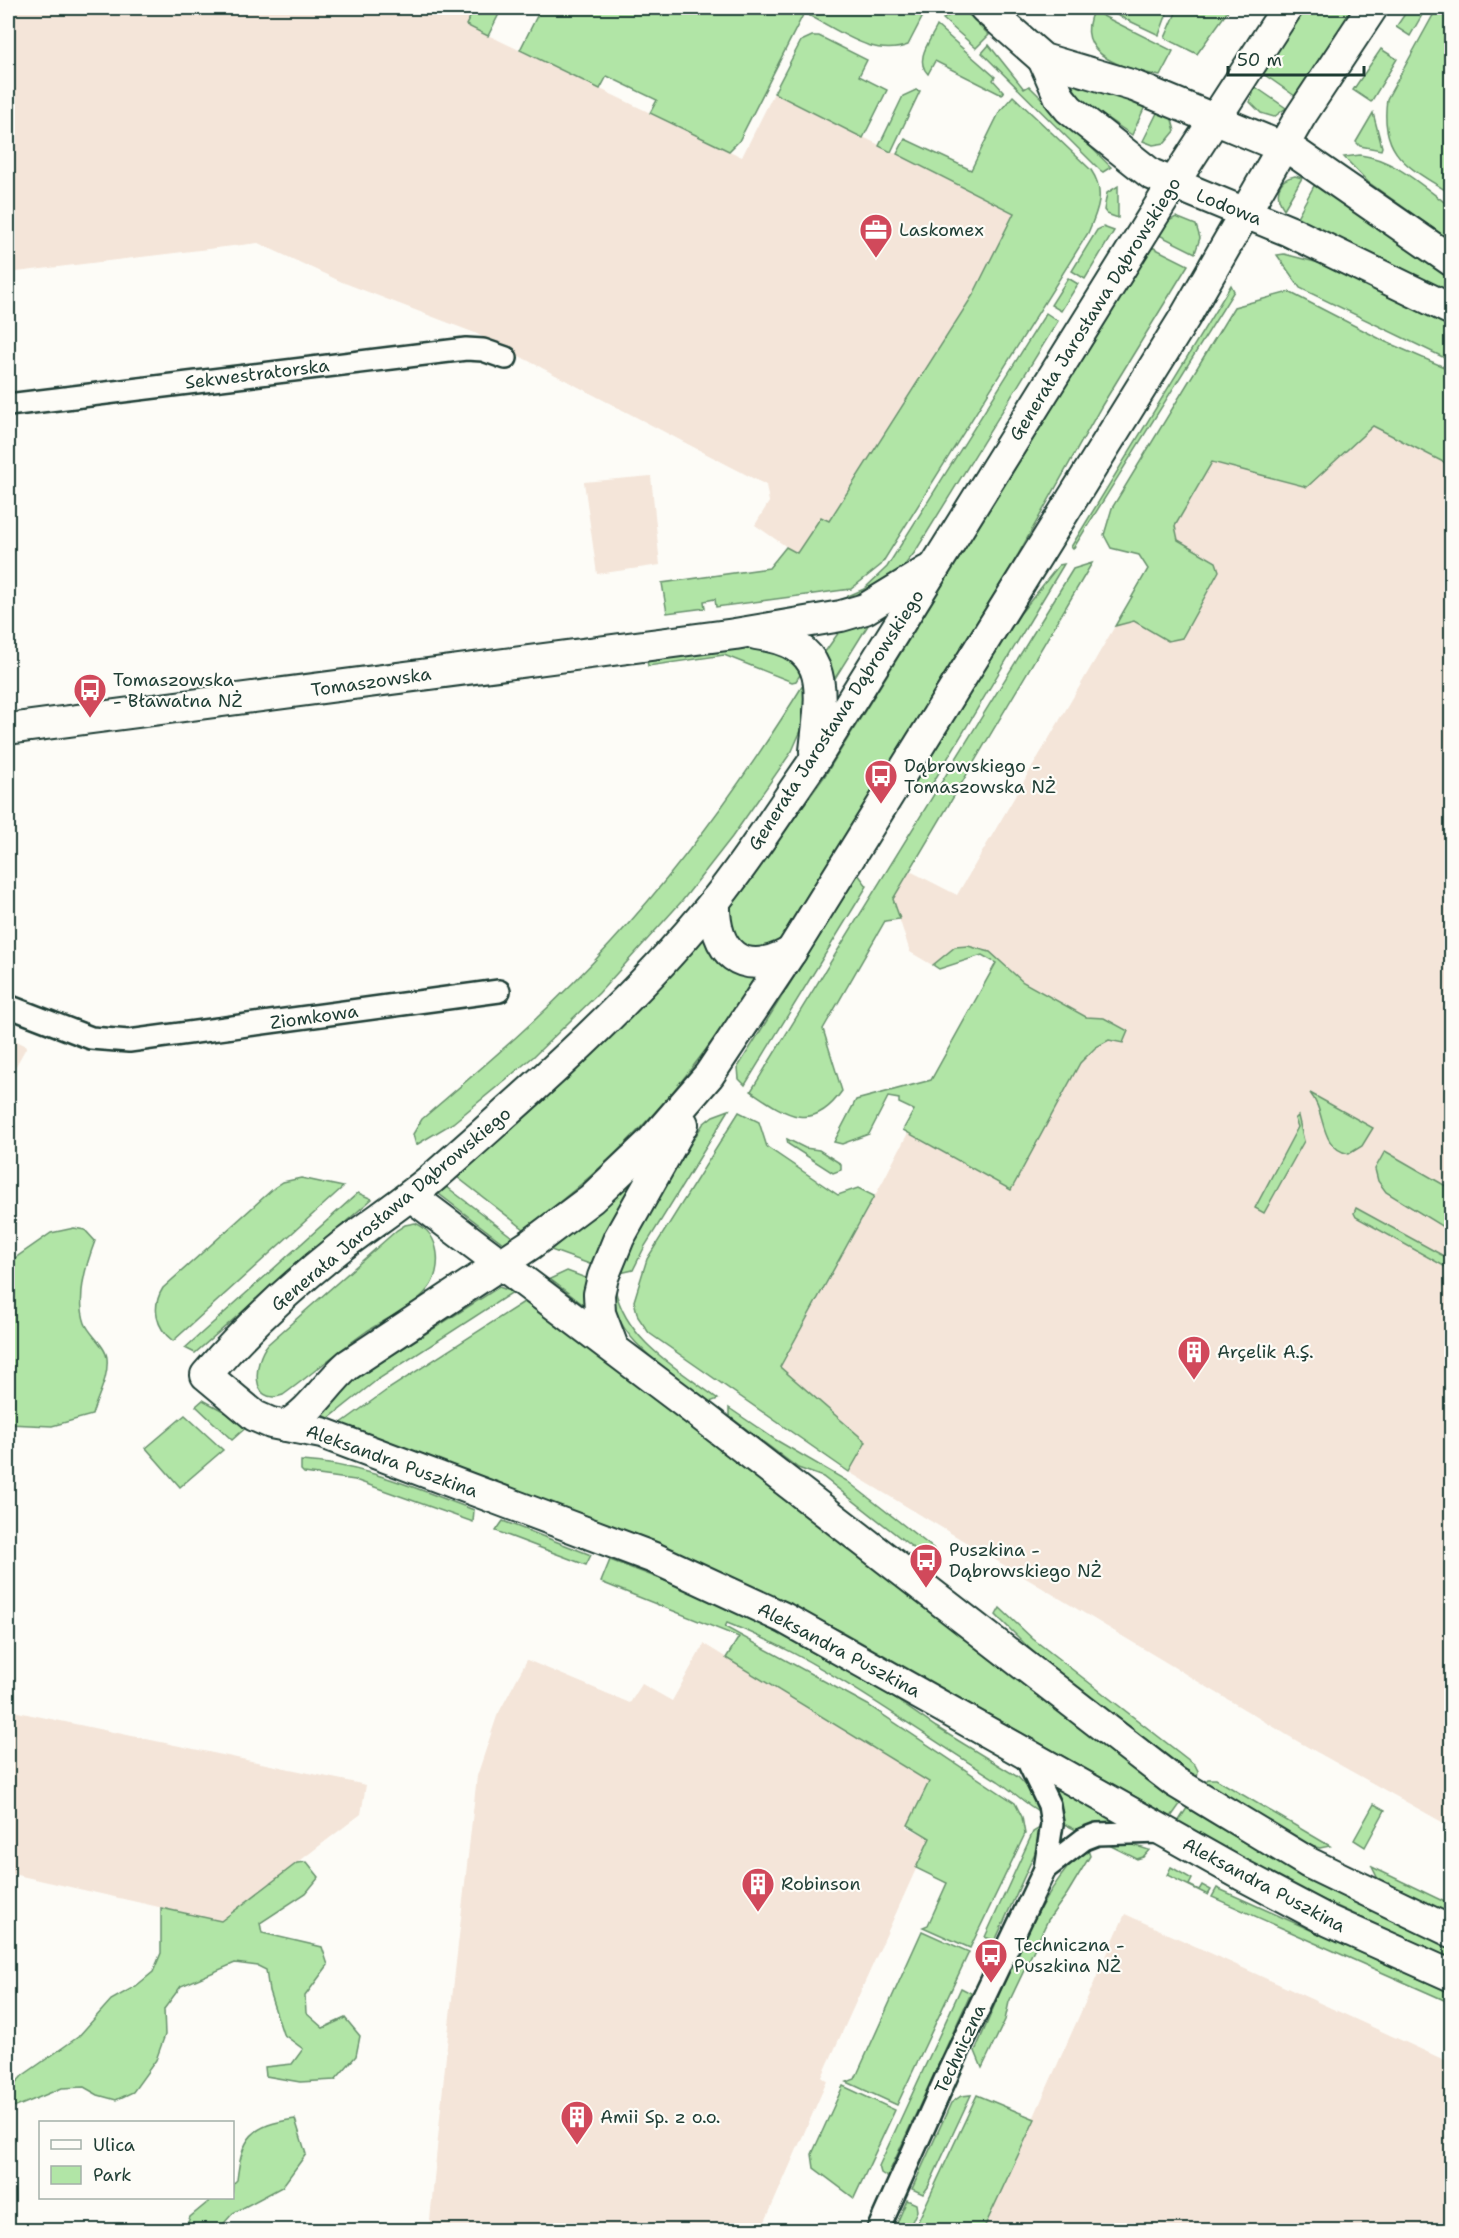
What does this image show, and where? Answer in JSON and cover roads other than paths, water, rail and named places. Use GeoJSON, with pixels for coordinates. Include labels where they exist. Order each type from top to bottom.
{"type":"FeatureCollection","features":[{"type":"Feature","properties":{"kind":"main road","name":"Lodowa"},"geometry":{"type":"LineString","coordinates":[[985,8],[1043,58],[1134,86],[1283,147],[1314,164],[1452,261]]}},
{"type":"Feature","properties":{"kind":"main road","name":"Generała Jarosława Dąbrowskiego"},"geometry":{"type":"LineString","coordinates":[[206,1375],[251,1325],[342,1246],[411,1196],[573,1053],[668,956],[715,901],[751,854],[814,761],[1173,184],[1287,8]]}},
{"type":"Feature","properties":{"kind":"main road"},"geometry":{"type":"LineString","coordinates":[[285,1426],[306,1411],[329,1382],[348,1365],[566,1218],[623,1170],[683,1108],[709,1075],[791,952],[1185,316],[1283,147],[1372,8]]}},
{"type":"Feature","properties":{"kind":"main road","name":"Lodowa"},"geometry":{"type":"LineString","coordinates":[[1043,58],[1060,98],[1069,109],[1140,167],[1173,184],[1317,244],[1452,310]]}},
{"type":"Feature","properties":{"kind":"main road","name":"Tomaszowska"},"geometry":{"type":"LineString","coordinates":[[8,729],[735,634],[841,616],[865,609],[935,566]]}},
{"type":"Feature","properties":{"kind":"main road","name":"Tomaszowska"},"geometry":{"type":"LineString","coordinates":[[735,634],[760,634],[783,640],[802,652],[815,667],[822,696],[814,761]]}},
{"type":"Feature","properties":{"kind":"main road"},"geometry":{"type":"LineString","coordinates":[[715,901],[714,922],[717,936],[730,953],[756,963],[767,963],[791,952]]}},
{"type":"Feature","properties":{"kind":"main road"},"geometry":{"type":"LineString","coordinates":[[613,1347],[600,1313],[599,1294],[606,1270],[619,1238],[709,1075]]}},
{"type":"Feature","properties":{"kind":"main road"},"geometry":{"type":"LineString","coordinates":[[411,1196],[613,1347],[1184,1788],[1309,1863],[1452,1932]]}},
{"type":"Feature","properties":{"kind":"main road","name":"Aleksandra Puszkina"},"geometry":{"type":"LineString","coordinates":[[206,1375],[255,1416],[285,1426],[322,1433],[662,1562],[803,1628],[1329,1921],[1452,1976]]}},
{"type":"Feature","properties":{"kind":"street","name":"Sekwestratorska"},"geometry":{"type":"LineString","coordinates":[[8,405],[466,349],[483,350],[506,358]]}},
{"type":"Feature","properties":{"kind":"street","name":"Ziomkowa"},"geometry":{"type":"LineString","coordinates":[[8,1006],[91,1038],[129,1041],[499,991]]}},
{"type":"Feature","properties":{"kind":"street","name":"Techniczna"},"geometry":{"type":"LineString","coordinates":[[879,2230],[949,2071],[1045,1869],[1052,1824],[1049,1805],[1023,1750]]}},
{"type":"Feature","properties":{"kind":"street","name":"Techniczna"},"geometry":{"type":"LineString","coordinates":[[1045,1869],[1084,1839],[1097,1834],[1167,1832]]}},
{"type":"Feature","properties":{"kind":"place","name":"Laskomex"},"geometry":{"type":"Point","coordinates":[876,259]}},
{"type":"Feature","properties":{"kind":"place","name":"Tomaszowska - Bławatna NŻ"},"geometry":{"type":"Point","coordinates":[90,719]}},
{"type":"Feature","properties":{"kind":"place","name":"Dąbrowskiego - Tomaszowska NŻ"},"geometry":{"type":"Point","coordinates":[881,805]}},
{"type":"Feature","properties":{"kind":"place","name":"Arçelik A.Ş."},"geometry":{"type":"Point","coordinates":[1194,1381]}},
{"type":"Feature","properties":{"kind":"place","name":"Puszkina - Dąbrowskiego NŻ"},"geometry":{"type":"Point","coordinates":[926,1589]}},
{"type":"Feature","properties":{"kind":"place","name":"Robinson"},"geometry":{"type":"Point","coordinates":[758,1913]}},
{"type":"Feature","properties":{"kind":"place","name":"Techniczna - Puszkina NŻ"},"geometry":{"type":"Point","coordinates":[991,1984]}},
{"type":"Feature","properties":{"kind":"place","name":"Amii Sp. z o.o."},"geometry":{"type":"Point","coordinates":[577,2146]}}]}
